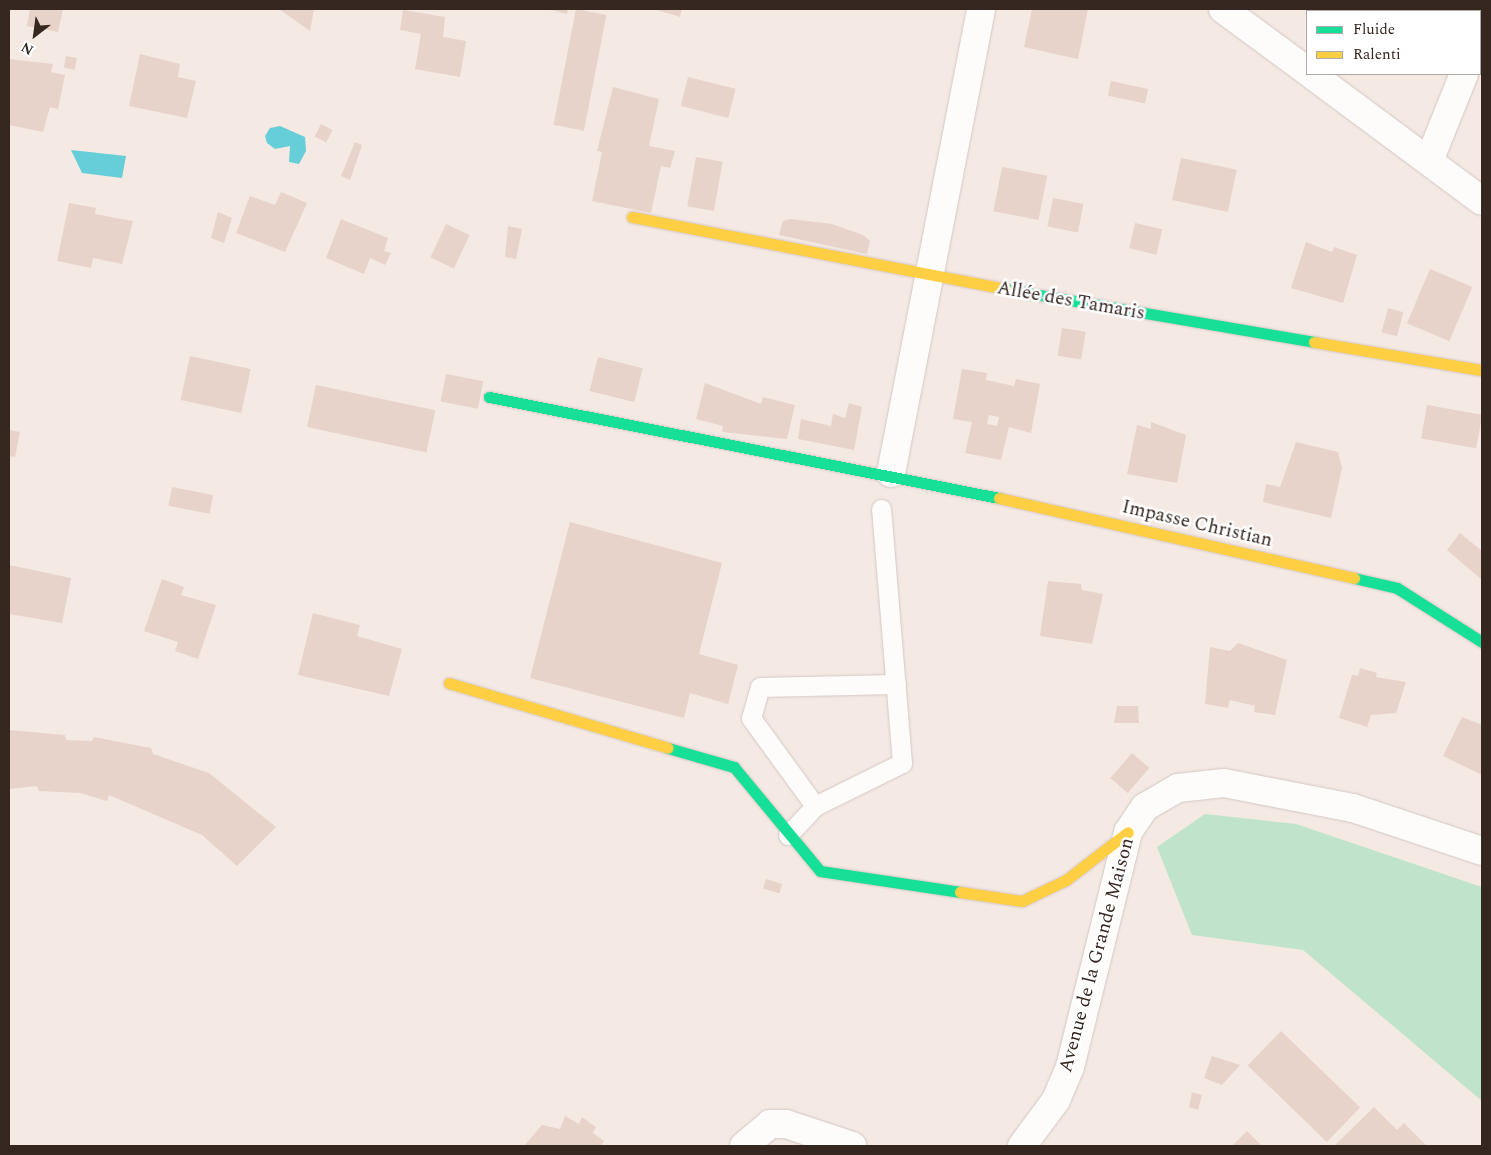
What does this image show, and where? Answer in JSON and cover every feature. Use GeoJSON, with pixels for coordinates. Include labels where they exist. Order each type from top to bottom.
{"type":"FeatureCollection","features":[{"type":"Feature","properties":{"kind":"street"},"geometry":{"type":"LineString","coordinates":[[891,473],[981,9]]}},
{"type":"Feature","properties":{"kind":"street"},"geometry":{"type":"LineString","coordinates":[[1224,9],[1306,70]]}},
{"type":"Feature","properties":{"kind":"street"},"geometry":{"type":"LineString","coordinates":[[1312,75],[1482,201]]}},
{"type":"Feature","properties":{"kind":"street"},"geometry":{"type":"LineString","coordinates":[[1429,161],[1464,75]]}},
{"type":"Feature","properties":{"kind":"street","name":"Allée des Tamaris"},"geometry":{"type":"LineString","coordinates":[[632,217],[930,277],[1482,370]]}},
{"type":"Feature","properties":{"kind":"street","name":"Impasse Christian"},"geometry":{"type":"LineString","coordinates":[[490,397],[891,473],[1397,588],[1482,642]]}},
{"type":"Feature","properties":{"kind":"street"},"geometry":{"type":"LineString","coordinates":[[449,683],[734,768],[820,871],[1022,901],[1066,880],[1128,832]]}},
{"type":"Feature","properties":{"kind":"street","name":"Avenue de la Grande Maison"},"geometry":{"type":"LineString","coordinates":[[1022,1146],[1056,1100],[1070,1067],[1128,832],[1145,806],[1178,788],[1224,783],[1353,808],[1482,852]]}},
{"type":"Feature","properties":{"kind":"street"},"geometry":{"type":"LineString","coordinates":[[744,1146],[770,1124],[786,1124],[852,1146]]}},
{"type":"Feature","properties":{"kind":"lane"},"geometry":{"type":"LineString","coordinates":[[788,835],[815,806],[902,763],[881,509]]}},
{"type":"Feature","properties":{"kind":"lane"},"geometry":{"type":"LineString","coordinates":[[815,806],[751,718],[760,687],[896,684]]}},
{"type":"Feature","properties":{"kind":"green space"},"geometry":{"type":"Polygon","coordinates":[[[1205,814],[1296,824],[1482,887],[1482,1101],[1303,950],[1192,935],[1157,847],[1205,814]]]}},
{"type":"Feature","properties":{"kind":"water"},"geometry":{"type":"Polygon","coordinates":[[[280,126],[305,137],[306,151],[299,164],[289,162],[290,146],[275,149],[267,143],[265,136],[270,128],[280,126]]]}},
{"type":"Feature","properties":{"kind":"water"},"geometry":{"type":"Polygon","coordinates":[[[71,150],[126,156],[122,178],[82,173],[71,150]]]}},
{"type":"Feature","properties":{"kind":"building"},"geometry":{"type":"Polygon","coordinates":[[[30,9],[63,9],[58,32],[27,26],[30,9]]]}},
{"type":"Feature","properties":{"kind":"building"},"geometry":{"type":"Polygon","coordinates":[[[279,9],[314,9],[310,31],[279,9]]]}},
{"type":"Feature","properties":{"kind":"building"},"geometry":{"type":"Polygon","coordinates":[[[547,9],[568,9],[567,14],[547,9]]]}},
{"type":"Feature","properties":{"kind":"building"},"geometry":{"type":"Polygon","coordinates":[[[576,9],[606,15],[584,131],[553,125],[576,9]]]}},
{"type":"Feature","properties":{"kind":"building"},"geometry":{"type":"Polygon","coordinates":[[[654,9],[682,9],[680,17],[654,9]]]}},
{"type":"Feature","properties":{"kind":"building"},"geometry":{"type":"Polygon","coordinates":[[[1032,9],[1088,9],[1078,59],[1024,47],[1032,9]]]}},
{"type":"Feature","properties":{"kind":"building"},"geometry":{"type":"Polygon","coordinates":[[[1338,9],[1370,9],[1353,10],[1338,9]]]}},
{"type":"Feature","properties":{"kind":"building"},"geometry":{"type":"Polygon","coordinates":[[[403,10],[445,17],[443,37],[466,41],[460,77],[415,69],[421,34],[400,30],[403,10]]]}},
{"type":"Feature","properties":{"kind":"building"},"geometry":{"type":"Polygon","coordinates":[[[140,54],[180,64],[178,77],[196,81],[187,118],[129,106],[140,54]]]}},
{"type":"Feature","properties":{"kind":"building"},"geometry":{"type":"Polygon","coordinates":[[[66,56],[77,58],[75,70],[64,68],[66,56]]]}},
{"type":"Feature","properties":{"kind":"building"},"geometry":{"type":"Polygon","coordinates":[[[9,59],[53,64],[51,72],[65,75],[58,109],[50,107],[43,132],[9,125],[9,59]]]}},
{"type":"Feature","properties":{"kind":"building"},"geometry":{"type":"Polygon","coordinates":[[[688,77],[736,89],[728,118],[681,106],[688,77]]]}},
{"type":"Feature","properties":{"kind":"building"},"geometry":{"type":"Polygon","coordinates":[[[1111,81],[1148,89],[1145,104],[1108,96],[1111,81]]]}},
{"type":"Feature","properties":{"kind":"building"},"geometry":{"type":"Polygon","coordinates":[[[613,87],[659,99],[649,146],[675,151],[670,168],[661,166],[651,213],[592,201],[602,152],[597,151],[613,87]]]}},
{"type":"Feature","properties":{"kind":"building"},"geometry":{"type":"Polygon","coordinates":[[[321,124],[333,130],[326,142],[315,136],[321,124]]]}},
{"type":"Feature","properties":{"kind":"building"},"geometry":{"type":"Polygon","coordinates":[[[355,142],[362,145],[350,180],[341,176],[355,142]]]}},
{"type":"Feature","properties":{"kind":"building"},"geometry":{"type":"Polygon","coordinates":[[[696,157],[723,162],[714,211],[687,206],[696,157]]]}},
{"type":"Feature","properties":{"kind":"building"},"geometry":{"type":"Polygon","coordinates":[[[1181,158],[1237,170],[1228,212],[1172,200],[1181,158]]]}},
{"type":"Feature","properties":{"kind":"building"},"geometry":{"type":"Polygon","coordinates":[[[1002,167],[1047,176],[1039,220],[993,211],[1002,167]]]}},
{"type":"Feature","properties":{"kind":"building"},"geometry":{"type":"Polygon","coordinates":[[[281,192],[307,203],[285,252],[236,233],[250,196],[275,205],[281,192]]]}},
{"type":"Feature","properties":{"kind":"building"},"geometry":{"type":"Polygon","coordinates":[[[1053,198],[1083,204],[1078,232],[1047,226],[1053,198]]]}},
{"type":"Feature","properties":{"kind":"building"},"geometry":{"type":"Polygon","coordinates":[[[69,203],[96,208],[95,214],[133,221],[122,264],[93,258],[91,268],[57,261],[69,203]]]}},
{"type":"Feature","properties":{"kind":"building"},"geometry":{"type":"Polygon","coordinates":[[[218,212],[232,218],[224,243],[211,238],[218,212]]]}},
{"type":"Feature","properties":{"kind":"building"},"geometry":{"type":"Polygon","coordinates":[[[341,219],[388,238],[384,251],[391,253],[385,265],[370,258],[364,274],[326,258],[341,219]]]}},
{"type":"Feature","properties":{"kind":"building"},"geometry":{"type":"Polygon","coordinates":[[[791,219],[832,224],[863,235],[870,241],[867,254],[779,235],[783,221],[791,219]]]}},
{"type":"Feature","properties":{"kind":"building"},"geometry":{"type":"Polygon","coordinates":[[[1135,223],[1162,229],[1156,255],[1129,248],[1135,223]]]}},
{"type":"Feature","properties":{"kind":"building"},"geometry":{"type":"Polygon","coordinates":[[[446,224],[470,235],[454,269],[430,258],[446,224]]]}},
{"type":"Feature","properties":{"kind":"building"},"geometry":{"type":"Polygon","coordinates":[[[508,226],[522,229],[516,259],[505,257],[508,226]]]}},
{"type":"Feature","properties":{"kind":"building"},"geometry":{"type":"Polygon","coordinates":[[[1306,242],[1332,252],[1334,247],[1357,255],[1343,303],[1291,288],[1306,242]]]}},
{"type":"Feature","properties":{"kind":"building"},"geometry":{"type":"Polygon","coordinates":[[[1430,269],[1472,287],[1449,341],[1407,323],[1430,269]]]}},
{"type":"Feature","properties":{"kind":"building"},"geometry":{"type":"Polygon","coordinates":[[[1388,308],[1403,312],[1397,336],[1382,332],[1388,308]]]}},
{"type":"Feature","properties":{"kind":"building"},"geometry":{"type":"Polygon","coordinates":[[[1062,328],[1086,332],[1081,359],[1058,356],[1062,328]]]}},
{"type":"Feature","properties":{"kind":"building"},"geometry":{"type":"Polygon","coordinates":[[[190,356],[251,369],[241,413],[181,400],[190,356]]]}},
{"type":"Feature","properties":{"kind":"building"},"geometry":{"type":"Polygon","coordinates":[[[598,357],[643,368],[634,402],[590,391],[598,357]]]}},
{"type":"Feature","properties":{"kind":"building"},"geometry":{"type":"Polygon","coordinates":[[[962,369],[987,373],[986,380],[1014,386],[1016,379],[1040,384],[1031,433],[1009,427],[1001,460],[965,453],[972,422],[953,419],[962,369]],[[989,415],[987,424],[997,426],[999,417],[989,415]]]}},
{"type":"Feature","properties":{"kind":"building"},"geometry":{"type":"Polygon","coordinates":[[[446,374],[483,381],[478,409],[441,401],[446,374]]]}},
{"type":"Feature","properties":{"kind":"building"},"geometry":{"type":"Polygon","coordinates":[[[705,383],[761,404],[763,397],[795,405],[787,439],[722,432],[723,426],[696,419],[705,383]]]}},
{"type":"Feature","properties":{"kind":"building"},"geometry":{"type":"Polygon","coordinates":[[[316,385],[435,410],[426,452],[307,427],[316,385]]]}},
{"type":"Feature","properties":{"kind":"building"},"geometry":{"type":"Polygon","coordinates":[[[849,403],[862,407],[854,450],[798,439],[801,419],[831,426],[833,414],[845,418],[849,403]]]}},
{"type":"Feature","properties":{"kind":"building"},"geometry":{"type":"Polygon","coordinates":[[[1427,405],[1482,415],[1476,448],[1421,438],[1427,405]]]}},
{"type":"Feature","properties":{"kind":"building"},"geometry":{"type":"Polygon","coordinates":[[[1151,422],[1186,435],[1177,483],[1127,474],[1137,425],[1151,429],[1151,422]]]}},
{"type":"Feature","properties":{"kind":"building"},"geometry":{"type":"Polygon","coordinates":[[[9,430],[20,432],[15,457],[9,456],[9,430]]]}},
{"type":"Feature","properties":{"kind":"building"},"geometry":{"type":"Polygon","coordinates":[[[1296,442],[1338,452],[1342,468],[1331,518],[1263,502],[1266,484],[1280,487],[1296,442]]]}},
{"type":"Feature","properties":{"kind":"building"},"geometry":{"type":"Polygon","coordinates":[[[172,487],[213,495],[210,514],[168,506],[172,487]]]}},
{"type":"Feature","properties":{"kind":"building"},"geometry":{"type":"Polygon","coordinates":[[[570,522],[722,563],[699,654],[738,665],[728,704],[690,693],[684,718],[530,678],[570,522]]]}},
{"type":"Feature","properties":{"kind":"building"},"geometry":{"type":"Polygon","coordinates":[[[1460,533],[1482,551],[1482,580],[1447,550],[1460,533]]]}},
{"type":"Feature","properties":{"kind":"building"},"geometry":{"type":"Polygon","coordinates":[[[9,565],[71,578],[62,623],[9,614],[9,565]]]}},
{"type":"Feature","properties":{"kind":"building"},"geometry":{"type":"Polygon","coordinates":[[[162,579],[184,587],[181,595],[216,605],[198,659],[175,651],[178,642],[144,631],[162,579]]]}},
{"type":"Feature","properties":{"kind":"building"},"geometry":{"type":"Polygon","coordinates":[[[1048,581],[1081,584],[1082,590],[1103,594],[1092,644],[1040,636],[1048,581]]]}},
{"type":"Feature","properties":{"kind":"building"},"geometry":{"type":"Polygon","coordinates":[[[313,613],[360,625],[357,636],[402,649],[389,696],[298,675],[313,613]]]}},
{"type":"Feature","properties":{"kind":"building"},"geometry":{"type":"Polygon","coordinates":[[[1238,643],[1287,660],[1275,715],[1254,712],[1255,706],[1230,700],[1228,708],[1205,704],[1210,647],[1230,651],[1238,643]]]}},
{"type":"Feature","properties":{"kind":"building"},"geometry":{"type":"Polygon","coordinates":[[[1360,668],[1377,673],[1376,677],[1406,682],[1396,713],[1371,715],[1367,727],[1339,718],[1352,675],[1358,676],[1360,668]]]}},
{"type":"Feature","properties":{"kind":"building"},"geometry":{"type":"Polygon","coordinates":[[[1117,706],[1138,706],[1139,723],[1114,723],[1117,706]]]}},
{"type":"Feature","properties":{"kind":"building"},"geometry":{"type":"Polygon","coordinates":[[[1462,717],[1482,725],[1482,775],[1443,756],[1462,717]]]}},
{"type":"Feature","properties":{"kind":"building"},"geometry":{"type":"Polygon","coordinates":[[[9,730],[65,735],[66,740],[92,741],[94,737],[151,748],[153,754],[209,773],[276,827],[237,866],[202,835],[109,795],[107,801],[80,793],[39,791],[37,786],[9,789],[9,730]]]}},
{"type":"Feature","properties":{"kind":"building"},"geometry":{"type":"Polygon","coordinates":[[[1132,753],[1149,768],[1128,793],[1110,778],[1132,753]]]}},
{"type":"Feature","properties":{"kind":"building"},"geometry":{"type":"Polygon","coordinates":[[[766,879],[782,884],[779,894],[763,889],[766,879]]]}},
{"type":"Feature","properties":{"kind":"building"},"geometry":{"type":"Polygon","coordinates":[[[1281,1031],[1360,1107],[1327,1142],[1248,1066],[1281,1031]]]}},
{"type":"Feature","properties":{"kind":"building"},"geometry":{"type":"Polygon","coordinates":[[[1212,1056],[1240,1065],[1222,1085],[1204,1078],[1212,1056]]]}},
{"type":"Feature","properties":{"kind":"building"},"geometry":{"type":"Polygon","coordinates":[[[1192,1092],[1202,1095],[1198,1110],[1189,1107],[1192,1092]]]}},
{"type":"Feature","properties":{"kind":"building"},"geometry":{"type":"Polygon","coordinates":[[[1374,1107],[1397,1130],[1404,1123],[1427,1146],[1334,1146],[1374,1107]]]}},
{"type":"Feature","properties":{"kind":"building"},"geometry":{"type":"Polygon","coordinates":[[[565,1116],[579,1124],[582,1117],[596,1127],[593,1133],[604,1141],[601,1146],[524,1146],[542,1125],[560,1129],[565,1116]]]}},
{"type":"Feature","properties":{"kind":"building"},"geometry":{"type":"Polygon","coordinates":[[[1247,1131],[1262,1146],[1232,1146],[1247,1131]]]}},
{"type":"Feature","properties":{"kind":"traffic: fast"},"geometry":{"type":"LineString","coordinates":[[1005,289],[1314,342]]}},
{"type":"Feature","properties":{"kind":"traffic: fast"},"geometry":{"type":"LineString","coordinates":[[489,397],[999,498]]}},
{"type":"Feature","properties":{"kind":"traffic: fast"},"geometry":{"type":"LineString","coordinates":[[1354,578],[1397,588],[1482,642]]}},
{"type":"Feature","properties":{"kind":"traffic: fast"},"geometry":{"type":"LineString","coordinates":[[668,748],[734,767],[820,871],[960,892]]}},
{"type":"Feature","properties":{"kind":"traffic: slow"},"geometry":{"type":"LineString","coordinates":[[632,217],[1005,289]]}},
{"type":"Feature","properties":{"kind":"traffic: slow"},"geometry":{"type":"LineString","coordinates":[[1314,342],[1482,370]]}},
{"type":"Feature","properties":{"kind":"traffic: slow"},"geometry":{"type":"LineString","coordinates":[[999,498],[1354,578]]}},
{"type":"Feature","properties":{"kind":"traffic: slow"},"geometry":{"type":"LineString","coordinates":[[449,683],[668,748]]}},
{"type":"Feature","properties":{"kind":"traffic: slow"},"geometry":{"type":"LineString","coordinates":[[960,892],[1022,901],[1066,880],[1128,832]]}}]}
